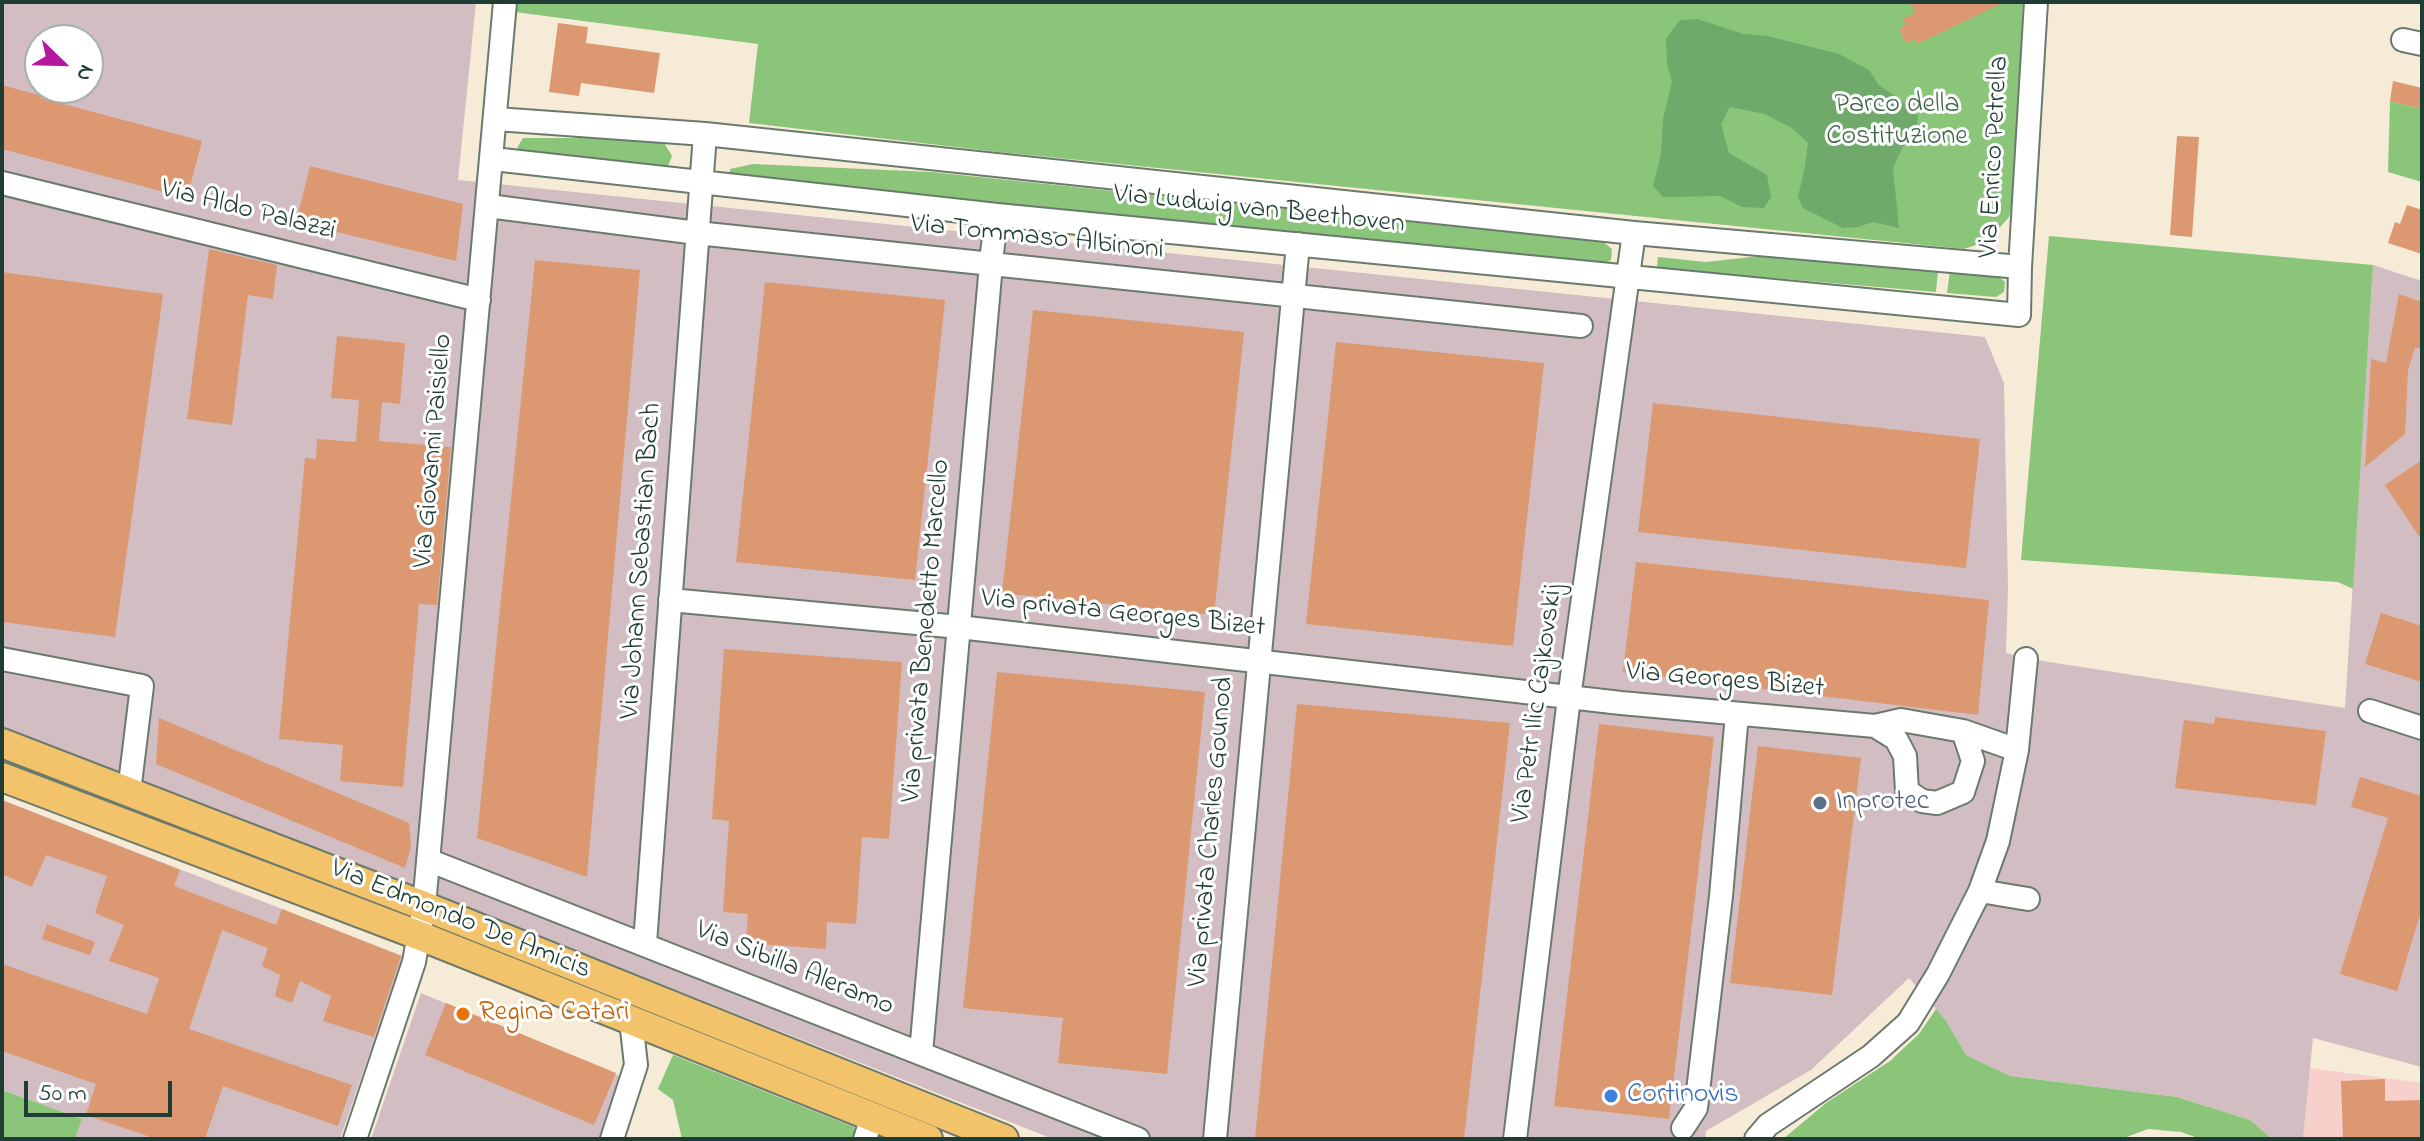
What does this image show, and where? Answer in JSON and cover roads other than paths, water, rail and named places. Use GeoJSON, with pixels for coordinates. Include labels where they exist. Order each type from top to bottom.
{"type":"FeatureCollection","features":[{"type":"Feature","properties":{"kind":"main road","name":"Via Edmondo De Amicis"},"geometry":{"type":"LineString","coordinates":[[2,743],[424,906],[1004,1139]]}},
{"type":"Feature","properties":{"kind":"main road","name":"Via Edmondo De Amicis"},"geometry":{"type":"LineString","coordinates":[[2,777],[418,935],[631,1020],[868,1128],[928,1139]]}},
{"type":"Feature","properties":{"kind":"street","name":"Via Giovanni Paisiello"},"geometry":{"type":"LineString","coordinates":[[355,1139],[414,962],[424,906],[505,2]]}},
{"type":"Feature","properties":{"kind":"street","name":"Via Enrico Petrella"},"geometry":{"type":"LineString","coordinates":[[2019,315],[2036,2]]}},
{"type":"Feature","properties":{"kind":"street","name":"Via Ludwig van Beethoven"},"geometry":{"type":"LineString","coordinates":[[496,119],[705,134],[1634,233],[2020,267]]}},
{"type":"Feature","properties":{"kind":"street","name":"Via Johann Sebastian Bach"},"geometry":{"type":"LineString","coordinates":[[645,943],[705,134]]}},
{"type":"Feature","properties":{"kind":"street","name":"Via Ludwig van Beethoven"},"geometry":{"type":"LineString","coordinates":[[493,159],[997,215],[2019,315]]}},
{"type":"Feature","properties":{"kind":"street","name":"Via Aldo Palazzi"},"geometry":{"type":"LineString","coordinates":[[2,183],[479,300]]}},
{"type":"Feature","properties":{"kind":"street","name":"Via Tommaso Albinoni"},"geometry":{"type":"LineString","coordinates":[[488,206],[697,233],[1581,326]]}},
{"type":"Feature","properties":{"kind":"street","name":"Via privata Benedetto Marcello"},"geometry":{"type":"LineString","coordinates":[[921,1053],[997,215]]}},
{"type":"Feature","properties":{"kind":"street","name":"Via Petr Ilic Cajkovskij"},"geometry":{"type":"LineString","coordinates":[[1515,1139],[1569,698],[1634,233]]}},
{"type":"Feature","properties":{"kind":"street","name":"Via privata Charles Gounod"},"geometry":{"type":"LineString","coordinates":[[1215,1139],[1298,244]]}},
{"type":"Feature","properties":{"kind":"street","name":"Via privata Georges Bizet"},"geometry":{"type":"LineString","coordinates":[[670,600],[959,627],[1569,698]]}},
{"type":"Feature","properties":{"kind":"street"},"geometry":{"type":"LineString","coordinates":[[2,659],[142,686],[129,792]]}},
{"type":"Feature","properties":{"kind":"street"},"geometry":{"type":"LineString","coordinates":[[1756,1139],[1768,1125],[1871,1056],[1908,1023],[1938,974],[1980,891],[1998,841],[2017,750],[2026,659]]}},
{"type":"Feature","properties":{"kind":"street","name":"Via Georges Bizet"},"geometry":{"type":"LineString","coordinates":[[1569,698],[1875,726],[1901,720],[1963,731]]}},
{"type":"Feature","properties":{"kind":"street"},"geometry":{"type":"LineString","coordinates":[[2370,711],[2422,728]]}},
{"type":"Feature","properties":{"kind":"street"},"geometry":{"type":"LineString","coordinates":[[1683,1128],[1696,1108],[1721,896],[1737,714]]}},
{"type":"Feature","properties":{"kind":"street"},"geometry":{"type":"LineString","coordinates":[[1875,726],[1896,739],[1905,756],[1907,791],[1922,801],[1937,803],[1963,792],[1973,761],[1963,731]]}},
{"type":"Feature","properties":{"kind":"street"},"geometry":{"type":"LineString","coordinates":[[1963,731],[2017,750]]}},
{"type":"Feature","properties":{"kind":"street","name":"Via Sibilla Aleramo"},"geometry":{"type":"LineString","coordinates":[[428,860],[1138,1139]]}},
{"type":"Feature","properties":{"kind":"street"},"geometry":{"type":"LineString","coordinates":[[1980,891],[2028,899]]}},
{"type":"Feature","properties":{"kind":"street"},"geometry":{"type":"LineString","coordinates":[[612,1139],[636,1065],[631,1020]]}},
{"type":"Feature","properties":{"kind":"place","name":"Inprotec"},"geometry":{"type":"Point","coordinates":[1820,803]}},
{"type":"Feature","properties":{"kind":"place","name":"Regina Catarì"},"geometry":{"type":"Point","coordinates":[463,1014]}},
{"type":"Feature","properties":{"kind":"place","name":"Cortinovis"},"geometry":{"type":"Point","coordinates":[1611,1096]}},
{"type":"Feature","properties":{"kind":"park label","name":"Parco della Costituzione"},"geometry":{"type":"Point","coordinates":[1897,122]}}]}
